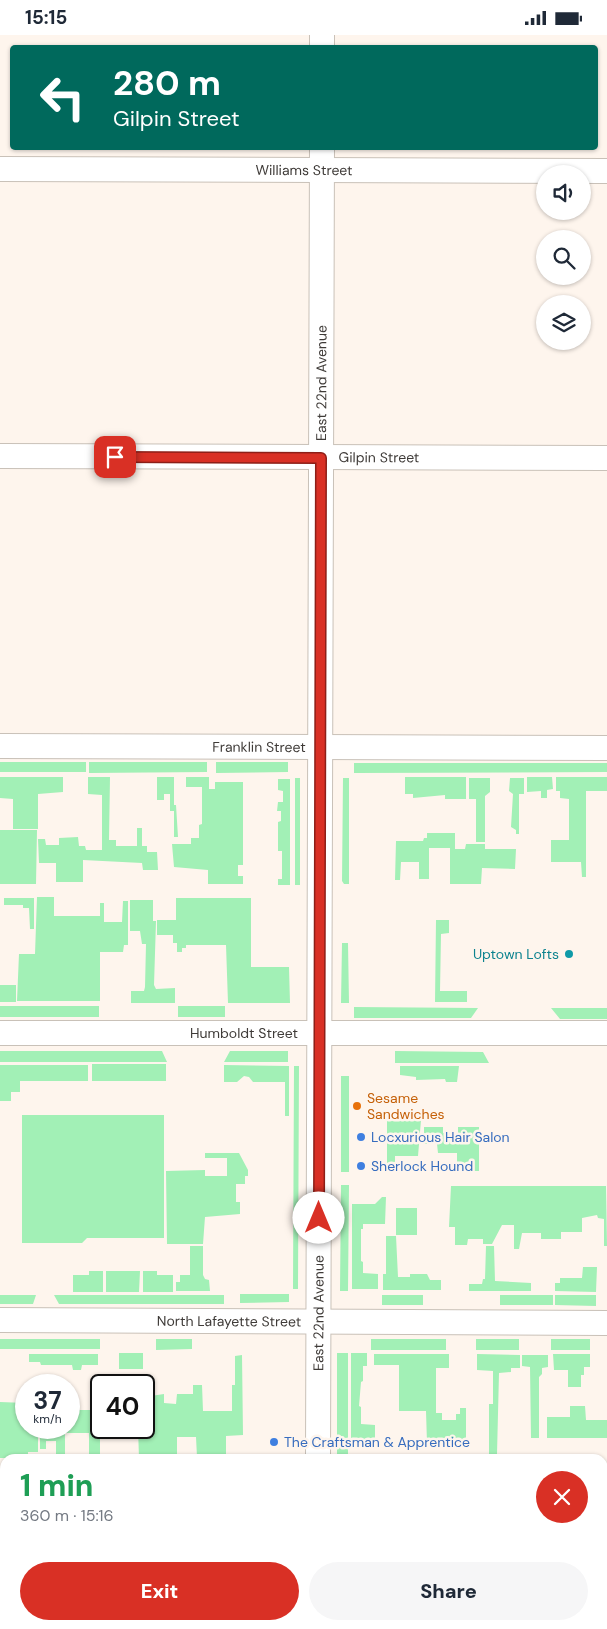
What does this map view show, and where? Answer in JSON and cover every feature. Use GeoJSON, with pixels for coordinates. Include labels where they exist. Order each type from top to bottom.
{"type":"FeatureCollection","features":[{"type":"Feature","properties":{"kind":"street","name":"Williams Street"},"geometry":{"type":"LineString","coordinates":[[0,169],[322,159],[607,171]]}},
{"type":"Feature","properties":{"kind":"street","name":"East 22nd Avenue"},"geometry":{"type":"LineString","coordinates":[[318,1454],[322,159]]}},
{"type":"Feature","properties":{"kind":"street","name":"Gilpin Street"},"geometry":{"type":"LineString","coordinates":[[0,456],[607,458]]}},
{"type":"Feature","properties":{"kind":"street","name":"Franklin Street"},"geometry":{"type":"LineString","coordinates":[[0,746],[607,748]]}},
{"type":"Feature","properties":{"kind":"street","name":"Humboldt Street"},"geometry":{"type":"LineString","coordinates":[[0,1033],[607,1033]]}},
{"type":"Feature","properties":{"kind":"street","name":"North Lafayette Street"},"geometry":{"type":"LineString","coordinates":[[0,1320],[607,1323]]}},
{"type":"Feature","properties":{"kind":"green space"},"geometry":{"type":"Polygon","coordinates":[[[0,762],[86,762],[86,772],[0,772],[0,762]]]}},
{"type":"Feature","properties":{"kind":"green space"},"geometry":{"type":"Polygon","coordinates":[[[89,762],[207,762],[207,772],[89,773],[89,762]]]}},
{"type":"Feature","properties":{"kind":"green space"},"geometry":{"type":"Polygon","coordinates":[[[216,762],[288,762],[288,772],[216,773],[216,762]]]}},
{"type":"Feature","properties":{"kind":"green space"},"geometry":{"type":"Polygon","coordinates":[[[354,763],[607,763],[607,772],[354,773],[354,763]]]}},
{"type":"Feature","properties":{"kind":"green space"},"geometry":{"type":"Polygon","coordinates":[[[0,777],[63,777],[63,792],[38,794],[38,829],[13,829],[13,799],[0,798],[0,777]]]}},
{"type":"Feature","properties":{"kind":"green space"},"geometry":{"type":"Polygon","coordinates":[[[88,777],[110,777],[109,840],[116,840],[116,846],[137,846],[137,828],[142,828],[142,846],[147,846],[147,852],[157,852],[158,870],[143,870],[142,863],[83,860],[83,882],[56,882],[56,863],[39,863],[38,839],[45,839],[46,845],[59,845],[59,838],[78,837],[79,846],[85,846],[86,850],[102,850],[102,795],[88,794],[88,777]]]}},
{"type":"Feature","properties":{"kind":"green space"},"geometry":{"type":"Polygon","coordinates":[[[157,777],[174,777],[174,805],[176,805],[178,837],[174,837],[174,811],[170,811],[170,794],[164,794],[164,800],[157,800],[157,777]]]}},
{"type":"Feature","properties":{"kind":"green space"},"geometry":{"type":"Polygon","coordinates":[[[186,777],[209,777],[209,789],[215,789],[215,782],[243,782],[243,865],[238,865],[238,876],[243,876],[243,884],[208,884],[208,870],[174,867],[172,844],[191,844],[191,838],[199,838],[199,825],[202,824],[202,787],[186,787],[186,777]]]}},
{"type":"Feature","properties":{"kind":"green space"},"geometry":{"type":"Polygon","coordinates":[[[405,777],[466,777],[466,799],[445,799],[445,795],[413,798],[413,794],[405,794],[405,777]]]}},
{"type":"Feature","properties":{"kind":"green space"},"geometry":{"type":"Polygon","coordinates":[[[527,777],[552,777],[553,789],[547,790],[547,798],[541,798],[541,791],[527,792],[527,777]]]}},
{"type":"Feature","properties":{"kind":"green space"},"geometry":{"type":"Polygon","coordinates":[[[556,777],[607,777],[607,791],[586,791],[586,877],[582,877],[581,862],[551,862],[551,840],[569,840],[569,799],[560,798],[560,791],[556,791],[556,777]]]}},
{"type":"Feature","properties":{"kind":"green space"},"geometry":{"type":"Polygon","coordinates":[[[295,778],[300,778],[300,885],[295,885],[295,778]]]}},
{"type":"Feature","properties":{"kind":"green space"},"geometry":{"type":"Polygon","coordinates":[[[343,778],[349,778],[349,884],[344,884],[342,881],[343,778]]]}},
{"type":"Feature","properties":{"kind":"green space"},"geometry":{"type":"Polygon","coordinates":[[[469,778],[490,778],[490,792],[485,796],[485,842],[476,842],[476,799],[469,799],[469,778]]]}},
{"type":"Feature","properties":{"kind":"green space"},"geometry":{"type":"Polygon","coordinates":[[[510,778],[524,778],[524,794],[519,794],[519,834],[516,834],[516,830],[511,827],[513,794],[509,791],[510,778]]]}},
{"type":"Feature","properties":{"kind":"green space"},"geometry":{"type":"Polygon","coordinates":[[[278,779],[290,779],[290,885],[278,885],[278,879],[282,879],[282,851],[278,851],[278,822],[281,821],[281,811],[277,811],[278,802],[283,802],[283,791],[278,790],[278,779]]]}},
{"type":"Feature","properties":{"kind":"green space"},"geometry":{"type":"Polygon","coordinates":[[[0,830],[37,830],[36,884],[0,884],[0,830]]]}},
{"type":"Feature","properties":{"kind":"green space"},"geometry":{"type":"Polygon","coordinates":[[[427,833],[455,833],[455,849],[465,849],[466,844],[485,844],[485,849],[516,849],[515,869],[482,868],[481,884],[450,884],[450,848],[429,848],[429,879],[419,879],[419,862],[401,862],[400,880],[395,880],[396,841],[423,841],[424,838],[427,838],[427,833]]]}},
{"type":"Feature","properties":{"kind":"green space"},"geometry":{"type":"Polygon","coordinates":[[[37,897],[54,897],[54,916],[100,916],[100,903],[104,903],[104,922],[122,922],[123,901],[128,901],[128,945],[124,945],[123,952],[100,952],[100,1001],[17,1001],[19,954],[35,954],[37,897]]]}},
{"type":"Feature","properties":{"kind":"green space"},"geometry":{"type":"Polygon","coordinates":[[[4,898],[34,898],[34,929],[30,929],[29,908],[23,908],[23,905],[4,905],[4,898]]]}},
{"type":"Feature","properties":{"kind":"green space"},"geometry":{"type":"Polygon","coordinates":[[[176,898],[251,898],[251,967],[289,967],[290,1003],[228,1003],[226,945],[186,945],[186,948],[182,948],[182,952],[177,952],[177,943],[173,943],[173,935],[157,935],[157,920],[176,920],[176,898]]]}},
{"type":"Feature","properties":{"kind":"green space"},"geometry":{"type":"Polygon","coordinates":[[[130,900],[153,900],[153,921],[156,921],[154,985],[156,989],[175,988],[175,1003],[131,1003],[131,991],[144,991],[146,944],[142,944],[140,931],[130,931],[130,900]]]}},
{"type":"Feature","properties":{"kind":"green space"},"geometry":{"type":"Polygon","coordinates":[[[436,920],[449,920],[449,933],[441,934],[440,991],[467,991],[467,1002],[435,1002],[436,920]]]}},
{"type":"Feature","properties":{"kind":"green space"},"geometry":{"type":"Polygon","coordinates":[[[342,943],[348,943],[349,1003],[341,1003],[342,943]]]}},
{"type":"Feature","properties":{"kind":"green space"},"geometry":{"type":"Polygon","coordinates":[[[0,985],[16,985],[16,1002],[0,1002],[0,985]]]}},
{"type":"Feature","properties":{"kind":"green space"},"geometry":{"type":"Polygon","coordinates":[[[0,1006],[99,1006],[99,1017],[0,1017],[0,1006]]]}},
{"type":"Feature","properties":{"kind":"green space"},"geometry":{"type":"Polygon","coordinates":[[[178,1006],[225,1006],[225,1017],[178,1017],[178,1006]]]}},
{"type":"Feature","properties":{"kind":"green space"},"geometry":{"type":"Polygon","coordinates":[[[354,1007],[478,1008],[471,1018],[354,1018],[354,1007]]]}},
{"type":"Feature","properties":{"kind":"green space"},"geometry":{"type":"Polygon","coordinates":[[[551,1008],[607,1008],[607,1019],[560,1019],[551,1008]]]}},
{"type":"Feature","properties":{"kind":"green space"},"geometry":{"type":"Polygon","coordinates":[[[0,1051],[162,1051],[167,1062],[0,1062],[0,1051]]]}},
{"type":"Feature","properties":{"kind":"green space"},"geometry":{"type":"Polygon","coordinates":[[[230,1051],[288,1051],[288,1062],[224,1062],[230,1051]]]}},
{"type":"Feature","properties":{"kind":"green space"},"geometry":{"type":"Polygon","coordinates":[[[395,1051],[483,1052],[489,1063],[395,1063],[395,1051]]]}},
{"type":"Feature","properties":{"kind":"green space"},"geometry":{"type":"Polygon","coordinates":[[[92,1064],[166,1064],[166,1081],[92,1081],[92,1064]]]}},
{"type":"Feature","properties":{"kind":"green space"},"geometry":{"type":"Polygon","coordinates":[[[0,1065],[88,1065],[88,1081],[20,1081],[20,1092],[11,1092],[11,1101],[0,1101],[0,1065]]]}},
{"type":"Feature","properties":{"kind":"green space"},"geometry":{"type":"Polygon","coordinates":[[[224,1065],[289,1066],[289,1116],[285,1116],[285,1082],[253,1082],[249,1077],[244,1076],[237,1082],[224,1082],[224,1065]]]}},
{"type":"Feature","properties":{"kind":"green space"},"geometry":{"type":"Polygon","coordinates":[[[294,1066],[299,1066],[298,1289],[293,1289],[294,1066]]]}},
{"type":"Feature","properties":{"kind":"green space"},"geometry":{"type":"Polygon","coordinates":[[[400,1066],[459,1066],[457,1082],[446,1082],[445,1079],[416,1080],[416,1077],[400,1075],[400,1066]]]}},
{"type":"Feature","properties":{"kind":"green space"},"geometry":{"type":"Polygon","coordinates":[[[341,1076],[349,1076],[349,1172],[341,1172],[341,1076]]]}},
{"type":"Feature","properties":{"kind":"green space"},"geometry":{"type":"Polygon","coordinates":[[[22,1115],[164,1115],[164,1238],[87,1238],[82,1243],[22,1243],[22,1115]]]}},
{"type":"Feature","properties":{"kind":"green space"},"geometry":{"type":"Polygon","coordinates":[[[387,1118],[415,1118],[416,1120],[421,1120],[418,1156],[395,1156],[395,1171],[387,1171],[387,1118]]]}},
{"type":"Feature","properties":{"kind":"green space"},"geometry":{"type":"Polygon","coordinates":[[[424,1127],[443,1127],[443,1133],[458,1133],[458,1127],[479,1127],[479,1171],[457,1171],[457,1153],[438,1153],[437,1144],[424,1144],[424,1127]]]}},
{"type":"Feature","properties":{"kind":"green space"},"geometry":{"type":"Polygon","coordinates":[[[205,1153],[239,1153],[248,1170],[248,1176],[245,1176],[245,1184],[236,1184],[236,1202],[240,1202],[240,1214],[205,1217],[203,1244],[167,1244],[166,1171],[205,1170],[205,1176],[227,1176],[227,1158],[205,1158],[205,1153]]]}},
{"type":"Feature","properties":{"kind":"green space"},"geometry":{"type":"Polygon","coordinates":[[[341,1185],[349,1185],[348,1291],[340,1291],[341,1185]]]}},
{"type":"Feature","properties":{"kind":"green space"},"geometry":{"type":"Polygon","coordinates":[[[451,1186],[606,1186],[607,1246],[604,1246],[604,1219],[598,1218],[597,1215],[582,1218],[582,1232],[561,1232],[561,1239],[541,1239],[541,1233],[522,1233],[519,1249],[514,1249],[514,1225],[502,1225],[492,1244],[483,1244],[483,1239],[468,1239],[467,1245],[455,1245],[455,1227],[449,1227],[451,1186]]]}},
{"type":"Feature","properties":{"kind":"green space"},"geometry":{"type":"Polygon","coordinates":[[[382,1197],[386,1197],[385,1224],[363,1224],[363,1229],[361,1229],[363,1273],[378,1274],[378,1289],[352,1289],[352,1204],[375,1204],[382,1197]]]}},
{"type":"Feature","properties":{"kind":"green space"},"geometry":{"type":"Polygon","coordinates":[[[396,1208],[417,1208],[417,1235],[396,1235],[396,1208]]]}},
{"type":"Feature","properties":{"kind":"green space"},"geometry":{"type":"Polygon","coordinates":[[[386,1236],[396,1236],[398,1277],[410,1277],[410,1274],[427,1274],[430,1280],[441,1280],[441,1290],[383,1290],[383,1274],[386,1274],[386,1236]]]}},
{"type":"Feature","properties":{"kind":"green space"},"geometry":{"type":"Polygon","coordinates":[[[190,1246],[203,1246],[203,1275],[205,1279],[209,1280],[210,1291],[176,1291],[176,1282],[180,1282],[180,1275],[190,1275],[190,1246]]]}},
{"type":"Feature","properties":{"kind":"green space"},"geometry":{"type":"Polygon","coordinates":[[[486,1246],[494,1246],[495,1281],[531,1283],[531,1291],[469,1291],[469,1284],[482,1284],[483,1279],[485,1279],[486,1246]]]}},
{"type":"Feature","properties":{"kind":"green space"},"geometry":{"type":"Polygon","coordinates":[[[583,1267],[597,1267],[596,1292],[555,1291],[555,1283],[560,1283],[560,1278],[582,1278],[583,1267]]]}},
{"type":"Feature","properties":{"kind":"green space"},"geometry":{"type":"Polygon","coordinates":[[[89,1271],[103,1271],[103,1292],[73,1292],[73,1275],[89,1275],[89,1271]]]}},
{"type":"Feature","properties":{"kind":"green space"},"geometry":{"type":"Polygon","coordinates":[[[106,1271],[140,1271],[139,1292],[106,1292],[106,1271]]]}},
{"type":"Feature","properties":{"kind":"green space"},"geometry":{"type":"Polygon","coordinates":[[[143,1271],[157,1271],[157,1275],[173,1275],[173,1292],[143,1292],[143,1271]]]}},
{"type":"Feature","properties":{"kind":"green space"},"geometry":{"type":"Polygon","coordinates":[[[240,1294],[289,1294],[289,1302],[240,1303],[240,1294]]]}},
{"type":"Feature","properties":{"kind":"green space"},"geometry":{"type":"Polygon","coordinates":[[[0,1295],[36,1295],[33,1304],[0,1304],[0,1295]]]}},
{"type":"Feature","properties":{"kind":"green space"},"geometry":{"type":"Polygon","coordinates":[[[54,1295],[224,1295],[224,1304],[59,1304],[54,1295]]]}},
{"type":"Feature","properties":{"kind":"green space"},"geometry":{"type":"Polygon","coordinates":[[[382,1295],[423,1295],[423,1305],[382,1305],[382,1295]]]}},
{"type":"Feature","properties":{"kind":"green space"},"geometry":{"type":"Polygon","coordinates":[[[500,1295],[553,1295],[553,1305],[500,1305],[500,1295]]]}},
{"type":"Feature","properties":{"kind":"green space"},"geometry":{"type":"Polygon","coordinates":[[[555,1295],[596,1295],[596,1306],[555,1305],[555,1295]]]}},
{"type":"Feature","properties":{"kind":"green space"},"geometry":{"type":"Polygon","coordinates":[[[0,1339],[100,1339],[100,1349],[0,1349],[0,1339]]]}},
{"type":"Feature","properties":{"kind":"green space"},"geometry":{"type":"Polygon","coordinates":[[[156,1339],[192,1339],[192,1349],[156,1350],[156,1339]]]}},
{"type":"Feature","properties":{"kind":"green space"},"geometry":{"type":"Polygon","coordinates":[[[371,1339],[446,1339],[446,1350],[371,1350],[371,1339]]]}},
{"type":"Feature","properties":{"kind":"green space"},"geometry":{"type":"Polygon","coordinates":[[[476,1339],[519,1339],[519,1350],[476,1350],[476,1339]]]}},
{"type":"Feature","properties":{"kind":"green space"},"geometry":{"type":"Polygon","coordinates":[[[551,1339],[590,1339],[590,1350],[551,1350],[551,1339]]]}},
{"type":"Feature","properties":{"kind":"green space"},"geometry":{"type":"Polygon","coordinates":[[[119,1353],[143,1353],[143,1369],[119,1369],[119,1353]]]}},
{"type":"Feature","properties":{"kind":"green space"},"geometry":{"type":"Polygon","coordinates":[[[337,1353],[348,1353],[348,1454],[337,1454],[337,1353]]]}},
{"type":"Feature","properties":{"kind":"green space"},"geometry":{"type":"Polygon","coordinates":[[[351,1353],[367,1353],[367,1366],[363,1366],[359,1406],[361,1407],[361,1424],[375,1425],[375,1440],[351,1440],[351,1353]]]}},
{"type":"Feature","properties":{"kind":"green space"},"geometry":{"type":"Polygon","coordinates":[[[29,1354],[98,1354],[98,1365],[82,1365],[81,1370],[73,1370],[72,1365],[41,1365],[40,1362],[29,1362],[29,1354]]]}},
{"type":"Feature","properties":{"kind":"green space"},"geometry":{"type":"Polygon","coordinates":[[[374,1354],[449,1354],[449,1368],[436,1368],[436,1413],[442,1413],[442,1420],[456,1420],[456,1414],[460,1414],[460,1408],[466,1408],[466,1440],[427,1443],[426,1411],[399,1411],[399,1365],[374,1365],[374,1354]]]}},
{"type":"Feature","properties":{"kind":"green space"},"geometry":{"type":"Polygon","coordinates":[[[477,1354],[520,1355],[520,1368],[511,1368],[511,1372],[499,1373],[497,1454],[489,1454],[489,1404],[493,1404],[493,1371],[477,1370],[477,1354]]]}},
{"type":"Feature","properties":{"kind":"green space"},"geometry":{"type":"Polygon","coordinates":[[[553,1354],[590,1354],[590,1367],[584,1367],[584,1375],[581,1375],[581,1387],[568,1387],[568,1370],[554,1370],[553,1354]]]}},
{"type":"Feature","properties":{"kind":"green space"},"geometry":{"type":"Polygon","coordinates":[[[242,1355],[243,1435],[226,1436],[226,1454],[197,1454],[196,1437],[177,1437],[177,1454],[139,1454],[138,1439],[155,1439],[155,1395],[164,1394],[164,1403],[176,1404],[177,1394],[193,1394],[193,1385],[202,1385],[203,1411],[232,1411],[232,1385],[235,1385],[235,1356],[242,1355]]]}},
{"type":"Feature","properties":{"kind":"green space"},"geometry":{"type":"Polygon","coordinates":[[[522,1355],[548,1355],[548,1367],[542,1368],[542,1374],[539,1377],[539,1438],[531,1438],[530,1367],[522,1366],[522,1355]]]}},
{"type":"Feature","properties":{"kind":"green space"},"geometry":{"type":"Polygon","coordinates":[[[0,1402],[15,1403],[15,1439],[38,1439],[38,1452],[28,1452],[28,1454],[0,1454],[0,1402]]]}},
{"type":"Feature","properties":{"kind":"green space"},"geometry":{"type":"Polygon","coordinates":[[[570,1406],[585,1406],[586,1420],[607,1420],[607,1438],[547,1438],[547,1417],[570,1417],[570,1406]]]}},
{"type":"Feature","properties":{"kind":"green space"},"geometry":{"type":"Polygon","coordinates":[[[80,1410],[90,1410],[90,1439],[100,1439],[100,1454],[89,1454],[89,1433],[80,1433],[80,1410]]]}},
{"type":"Feature","properties":{"kind":"green space"},"geometry":{"type":"Polygon","coordinates":[[[40,1439],[65,1439],[65,1454],[56,1454],[56,1441],[46,1441],[46,1449],[40,1449],[40,1439]]]}},
{"type":"Feature","properties":{"kind":"place","name":"Uptown Lofts"},"geometry":{"type":"Point","coordinates":[569,954]}},
{"type":"Feature","properties":{"kind":"place","name":"Sesame Sandwiches"},"geometry":{"type":"Point","coordinates":[357,1106]}},
{"type":"Feature","properties":{"kind":"place","name":"Locxurious Hair Salon"},"geometry":{"type":"Point","coordinates":[361,1137]}},
{"type":"Feature","properties":{"kind":"place","name":"Sherlock Hound"},"geometry":{"type":"Point","coordinates":[361,1166]}},
{"type":"Feature","properties":{"kind":"place","name":"The Craftsman & Apprentice"},"geometry":{"type":"Point","coordinates":[274,1442]}},
{"type":"Feature","properties":{"kind":"route"},"geometry":{"type":"LineString","coordinates":[[115,457],[321,458],[319,1218]]}}]}
